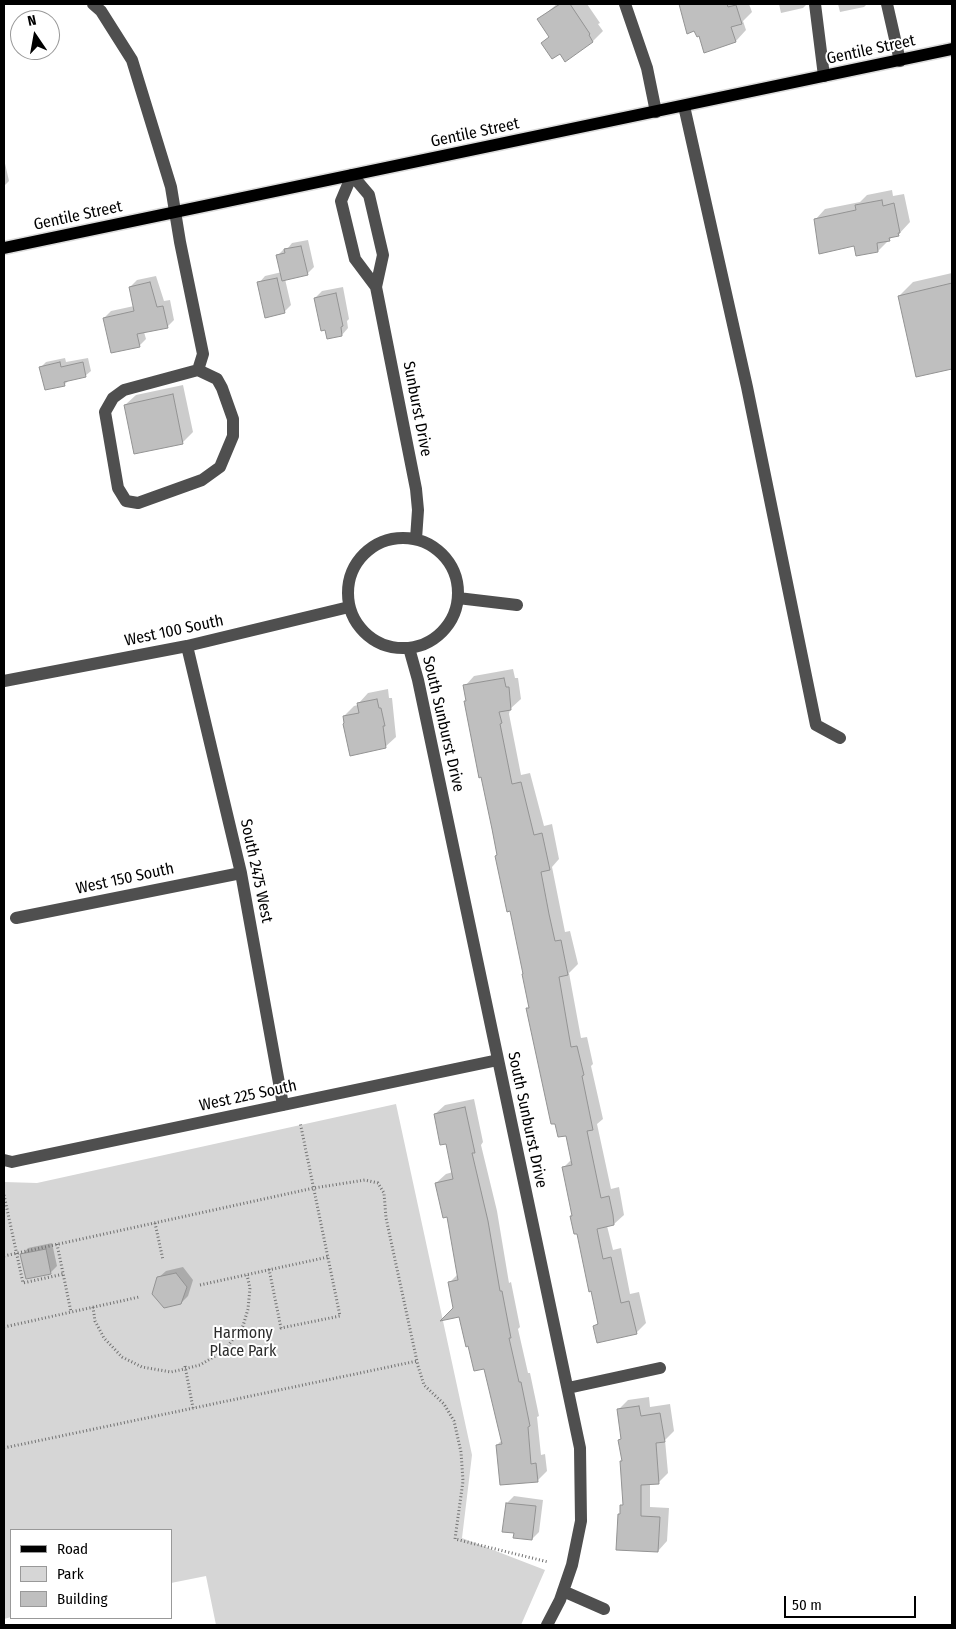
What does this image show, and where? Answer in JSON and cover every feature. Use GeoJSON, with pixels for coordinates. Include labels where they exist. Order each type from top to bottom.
{"type":"FeatureCollection","features":[{"type":"Feature","properties":{"kind":"main road","name":"Gentile Street"},"geometry":{"type":"LineString","coordinates":[[4,248],[952,49]]}},
{"type":"Feature","properties":{"kind":"street"},"geometry":{"type":"LineString","coordinates":[[93,4],[101,11],[132,60],[171,188],[203,354],[198,370]]}},
{"type":"Feature","properties":{"kind":"street"},"geometry":{"type":"LineString","coordinates":[[625,4],[647,68],[656,112]]}},
{"type":"Feature","properties":{"kind":"street"},"geometry":{"type":"LineString","coordinates":[[815,4],[824,76]]}},
{"type":"Feature","properties":{"kind":"street"},"geometry":{"type":"LineString","coordinates":[[887,4],[900,60]]}},
{"type":"Feature","properties":{"kind":"street"},"geometry":{"type":"LineString","coordinates":[[684,106],[747,387],[816,725],[840,738]]}},
{"type":"Feature","properties":{"kind":"street","name":"Sunburst Drive"},"geometry":{"type":"LineString","coordinates":[[376,287],[355,259],[341,201],[352,175],[369,194],[383,255],[376,287],[416,489],[418,510],[416,539]]}},
{"type":"Feature","properties":{"kind":"street"},"geometry":{"type":"LineString","coordinates":[[198,370],[216,379],[222,388],[233,419],[233,436],[220,467],[202,480],[138,503],[126,501],[118,488],[105,412],[113,398],[124,390],[198,370]]}},
{"type":"Feature","properties":{"kind":"street"},"geometry":{"type":"LineString","coordinates":[[397,538],[416,539],[431,545],[443,555],[452,568],[458,582],[458,598],[453,616],[442,632],[427,643],[409,648],[393,647],[378,642],[365,633],[355,621],[349,607],[348,588],[353,570],[363,554],[379,543],[397,538]]}},
{"type":"Feature","properties":{"kind":"street"},"geometry":{"type":"LineString","coordinates":[[458,598],[517,605]]}},
{"type":"Feature","properties":{"kind":"street","name":"West 100 South"},"geometry":{"type":"LineString","coordinates":[[4,681],[187,646],[349,607]]}},
{"type":"Feature","properties":{"kind":"street","name":"South 2475 West"},"geometry":{"type":"LineString","coordinates":[[187,646],[241,872],[283,1105]]}},
{"type":"Feature","properties":{"kind":"street","name":"South Sunburst Drive"},"geometry":{"type":"LineString","coordinates":[[409,648],[418,680],[580,1448],[581,1520],[572,1565],[562,1595]]}},
{"type":"Feature","properties":{"kind":"street","name":"West 150 South"},"geometry":{"type":"LineString","coordinates":[[16,918],[241,872]]}},
{"type":"Feature","properties":{"kind":"street","name":"West 225 South"},"geometry":{"type":"LineString","coordinates":[[4,1160],[12,1162],[498,1060]]}},
{"type":"Feature","properties":{"kind":"street"},"geometry":{"type":"LineString","coordinates":[[568,1388],[660,1368]]}},
{"type":"Feature","properties":{"kind":"street"},"geometry":{"type":"LineString","coordinates":[[548,1625],[562,1595],[604,1609]]}},
{"type":"Feature","properties":{"kind":"path"},"geometry":{"type":"LineString","coordinates":[[269,1269],[281,1328],[340,1316],[300,1122]]}},
{"type":"Feature","properties":{"kind":"path"},"geometry":{"type":"LineString","coordinates":[[4,1256],[314,1188],[365,1180],[378,1183],[384,1193],[386,1218],[417,1361],[424,1385],[444,1404],[454,1422],[461,1452],[463,1481],[455,1539],[548,1562]]}},
{"type":"Feature","properties":{"kind":"path"},"geometry":{"type":"LineString","coordinates":[[4,1195],[23,1283],[64,1274]]}},
{"type":"Feature","properties":{"kind":"path"},"geometry":{"type":"LineString","coordinates":[[155,1223],[163,1260]]}},
{"type":"Feature","properties":{"kind":"path"},"geometry":{"type":"LineString","coordinates":[[57,1244],[72,1312]]}},
{"type":"Feature","properties":{"kind":"path"},"geometry":{"type":"LineString","coordinates":[[200,1285],[328,1257]]}},
{"type":"Feature","properties":{"kind":"path"},"geometry":{"type":"LineString","coordinates":[[92,1307],[95,1321],[104,1338],[122,1357],[142,1367],[170,1372],[200,1365],[224,1351],[243,1326],[248,1309],[250,1288],[247,1275]]}},
{"type":"Feature","properties":{"kind":"path"},"geometry":{"type":"LineString","coordinates":[[4,1327],[139,1297]]}},
{"type":"Feature","properties":{"kind":"path"},"geometry":{"type":"LineString","coordinates":[[4,1448],[417,1361]]}},
{"type":"Feature","properties":{"kind":"path"},"geometry":{"type":"LineString","coordinates":[[185,1367],[193,1408]]}},
{"type":"Feature","properties":{"kind":"green space","name":"Harmony Place Park"},"geometry":{"type":"Polygon","coordinates":[[[396,1104],[472,1455],[462,1538],[545,1570],[521,1625],[216,1625],[206,1576],[172,1583],[172,1529],[10,1529],[10,1617],[4,1619],[4,1182],[37,1183],[396,1104]]]}},
{"type":"Feature","properties":{"kind":"building"},"geometry":{"type":"Polygon","coordinates":[[[560,4],[570,4],[590,34],[593,42],[565,62],[560,54],[552,59],[541,43],[549,37],[537,19],[560,4]]]}},
{"type":"Feature","properties":{"kind":"building"},"geometry":{"type":"Polygon","coordinates":[[[679,4],[727,4],[728,7],[736,5],[742,24],[731,27],[736,42],[704,53],[699,36],[697,37],[694,31],[687,34],[679,4]]]}},
{"type":"Feature","properties":{"kind":"building"},"geometry":{"type":"Polygon","coordinates":[[[882,200],[883,206],[894,203],[899,236],[889,238],[890,241],[877,243],[878,252],[856,256],[854,246],[819,254],[814,219],[856,210],[855,205],[882,200]]]}},
{"type":"Feature","properties":{"kind":"building"},"geometry":{"type":"Polygon","coordinates":[[[301,246],[308,275],[282,281],[276,255],[285,253],[284,249],[301,246]]]}},
{"type":"Feature","properties":{"kind":"building"},"geometry":{"type":"Polygon","coordinates":[[[277,278],[285,313],[265,318],[257,282],[277,278]]]}},
{"type":"Feature","properties":{"kind":"building"},"geometry":{"type":"Polygon","coordinates":[[[150,282],[157,307],[163,306],[168,328],[137,334],[140,347],[111,353],[103,318],[134,311],[129,287],[150,282]]]}},
{"type":"Feature","properties":{"kind":"building"},"geometry":{"type":"Polygon","coordinates":[[[952,283],[952,369],[916,377],[898,296],[952,283]]]}},
{"type":"Feature","properties":{"kind":"building"},"geometry":{"type":"Polygon","coordinates":[[[336,293],[343,326],[341,327],[342,336],[327,339],[325,330],[321,331],[314,298],[336,293]]]}},
{"type":"Feature","properties":{"kind":"building"},"geometry":{"type":"Polygon","coordinates":[[[60,362],[61,367],[83,362],[86,377],[64,382],[65,386],[45,390],[39,367],[60,362]]]}},
{"type":"Feature","properties":{"kind":"building"},"geometry":{"type":"Polygon","coordinates":[[[173,394],[183,444],[134,454],[124,405],[173,394]]]}},
{"type":"Feature","properties":{"kind":"building"},"geometry":{"type":"Polygon","coordinates":[[[504,678],[506,687],[509,687],[511,710],[499,712],[512,784],[521,782],[534,835],[542,833],[550,870],[541,872],[555,941],[561,940],[568,975],[559,977],[571,1047],[577,1046],[584,1075],[582,1076],[593,1130],[587,1131],[601,1198],[609,1196],[613,1215],[614,1225],[597,1229],[603,1259],[611,1257],[621,1303],[629,1301],[637,1334],[597,1343],[593,1326],[598,1324],[577,1234],[574,1234],[562,1167],[572,1165],[566,1136],[558,1137],[555,1124],[551,1124],[526,1008],[529,1008],[523,974],[510,911],[507,912],[495,856],[497,855],[492,829],[481,777],[479,778],[464,701],[466,701],[463,685],[504,678]]]}},
{"type":"Feature","properties":{"kind":"building"},"geometry":{"type":"Polygon","coordinates":[[[377,699],[385,726],[383,726],[386,748],[350,756],[343,716],[359,713],[357,703],[377,699]]]}},
{"type":"Feature","properties":{"kind":"building"},"geometry":{"type":"Polygon","coordinates":[[[465,1107],[475,1153],[472,1153],[488,1221],[500,1291],[502,1291],[511,1338],[509,1338],[530,1426],[528,1427],[531,1464],[536,1463],[538,1482],[500,1485],[496,1445],[502,1444],[484,1369],[474,1371],[459,1317],[440,1321],[453,1308],[448,1282],[458,1280],[447,1217],[443,1218],[435,1183],[453,1179],[446,1144],[440,1145],[434,1114],[465,1107]]]}},
{"type":"Feature","properties":{"kind":"building"},"geometry":{"type":"Polygon","coordinates":[[[46,1249],[51,1274],[26,1279],[20,1254],[46,1249]]]}},
{"type":"Feature","properties":{"kind":"building"},"geometry":{"type":"Polygon","coordinates":[[[176,1273],[187,1287],[181,1304],[164,1308],[152,1294],[157,1277],[176,1273]]]}},
{"type":"Feature","properties":{"kind":"building"},"geometry":{"type":"Polygon","coordinates":[[[639,1406],[641,1416],[660,1413],[665,1442],[656,1443],[659,1484],[641,1485],[641,1516],[660,1517],[658,1552],[616,1550],[618,1514],[620,1514],[620,1505],[623,1505],[620,1461],[622,1461],[618,1440],[621,1439],[617,1409],[639,1406]]]}},
{"type":"Feature","properties":{"kind":"building"},"geometry":{"type":"Polygon","coordinates":[[[506,1503],[536,1506],[532,1540],[513,1538],[514,1533],[502,1532],[506,1503]]]}}]}
